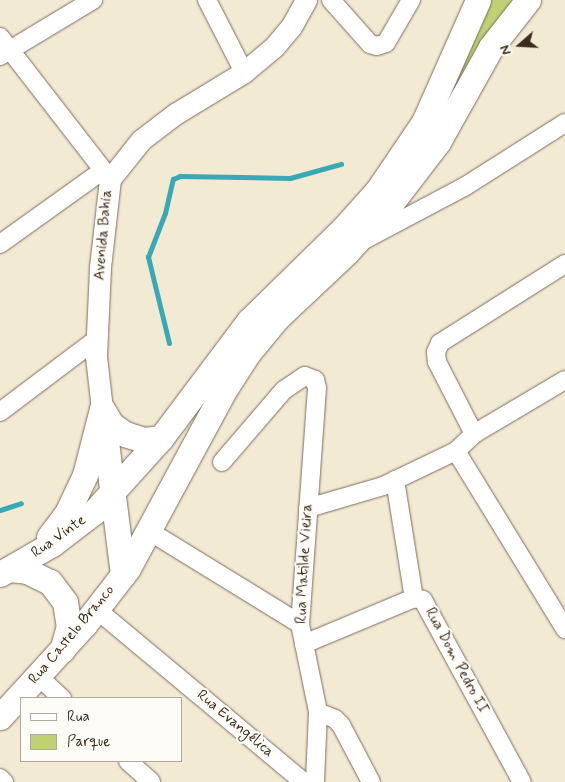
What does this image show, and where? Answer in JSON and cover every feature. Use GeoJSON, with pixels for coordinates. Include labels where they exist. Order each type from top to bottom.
{"type":"FeatureCollection","features":[{"type":"Feature","properties":{"kind":"main road","name":"Rua Vinte"},"geometry":{"type":"LineString","coordinates":[[4,572],[73,529],[112,493],[161,438],[249,321],[355,217],[395,168],[438,94],[478,0]]}},
{"type":"Feature","properties":{"kind":"main road","name":"Rua Castelo Branco"},"geometry":{"type":"LineString","coordinates":[[0,717],[62,650],[123,575],[149,531],[223,392],[248,353],[277,318],[354,244],[392,202],[438,142],[491,47],[528,0]]}},
{"type":"Feature","properties":{"kind":"main road"},"geometry":{"type":"LineString","coordinates":[[102,410],[112,424],[125,434],[142,440],[161,438]]}},
{"type":"Feature","properties":{"kind":"main road"},"geometry":{"type":"LineString","coordinates":[[102,410],[123,575]]}},
{"type":"Feature","properties":{"kind":"main road"},"geometry":{"type":"LineString","coordinates":[[30,557],[56,529],[76,496],[93,453],[102,410]]}},
{"type":"Feature","properties":{"kind":"main road"},"geometry":{"type":"LineString","coordinates":[[4,572],[27,571],[50,582],[64,602],[69,626],[62,650]]}},
{"type":"Feature","properties":{"kind":"street"},"geometry":{"type":"LineString","coordinates":[[0,244],[106,175],[3,48],[93,0]]}},
{"type":"Feature","properties":{"kind":"street"},"geometry":{"type":"LineString","coordinates":[[207,0],[244,72]]}},
{"type":"Feature","properties":{"kind":"street","name":"Avenida Bahia"},"geometry":{"type":"LineString","coordinates":[[102,410],[97,339],[106,175],[141,140],[175,114],[244,72],[288,31],[306,0]]}},
{"type":"Feature","properties":{"kind":"street"},"geometry":{"type":"LineString","coordinates":[[331,0],[370,44],[377,46],[386,43],[411,0]]}},
{"type":"Feature","properties":{"kind":"street"},"geometry":{"type":"LineString","coordinates":[[354,244],[464,187],[565,123]]}},
{"type":"Feature","properties":{"kind":"street"},"geometry":{"type":"LineString","coordinates":[[474,434],[437,362],[436,352],[440,343],[565,264]]}},
{"type":"Feature","properties":{"kind":"street"},"geometry":{"type":"LineString","coordinates":[[0,412],[97,339]]}},
{"type":"Feature","properties":{"kind":"street","name":"Rua Matilde Vieira"},"geometry":{"type":"LineString","coordinates":[[222,462],[284,390],[305,376],[311,376],[318,388],[300,624],[318,712],[315,782]]}},
{"type":"Feature","properties":{"kind":"street"},"geometry":{"type":"LineString","coordinates":[[308,508],[341,500],[396,480],[456,451],[474,434],[565,380]]}},
{"type":"Feature","properties":{"kind":"street"},"geometry":{"type":"LineString","coordinates":[[456,451],[565,629]]}},
{"type":"Feature","properties":{"kind":"street"},"geometry":{"type":"LineString","coordinates":[[396,480],[414,598]]}},
{"type":"Feature","properties":{"kind":"street"},"geometry":{"type":"LineString","coordinates":[[149,531],[300,624]]}},
{"type":"Feature","properties":{"kind":"street","name":"Rua Dom Pedro II"},"geometry":{"type":"LineString","coordinates":[[304,644],[414,598],[423,600],[522,782]]}},
{"type":"Feature","properties":{"kind":"street","name":"Rua Evangélica"},"geometry":{"type":"LineString","coordinates":[[96,610],[304,782]]}},
{"type":"Feature","properties":{"kind":"street"},"geometry":{"type":"LineString","coordinates":[[38,676],[61,697]]}},
{"type":"Feature","properties":{"kind":"street"},"geometry":{"type":"LineString","coordinates":[[318,712],[335,718],[341,725],[371,782]]}},
{"type":"Feature","properties":{"kind":"street"},"geometry":{"type":"LineString","coordinates":[[129,762],[151,782]]}},
{"type":"Feature","properties":{"kind":"street"},"geometry":{"type":"LineString","coordinates":[[0,778],[4,782]]}},
{"type":"Feature","properties":{"kind":"green space"},"geometry":{"type":"Polygon","coordinates":[[[486,0],[515,0],[437,125],[327,253],[486,0]]]}},
{"type":"Feature","properties":{"kind":"waterway"},"geometry":{"type":"LineString","coordinates":[[169,343],[148,257],[165,213],[173,179],[180,176],[290,178],[341,164]]}},
{"type":"Feature","properties":{"kind":"waterway"},"geometry":{"type":"LineString","coordinates":[[0,510],[21,503]]}}]}
